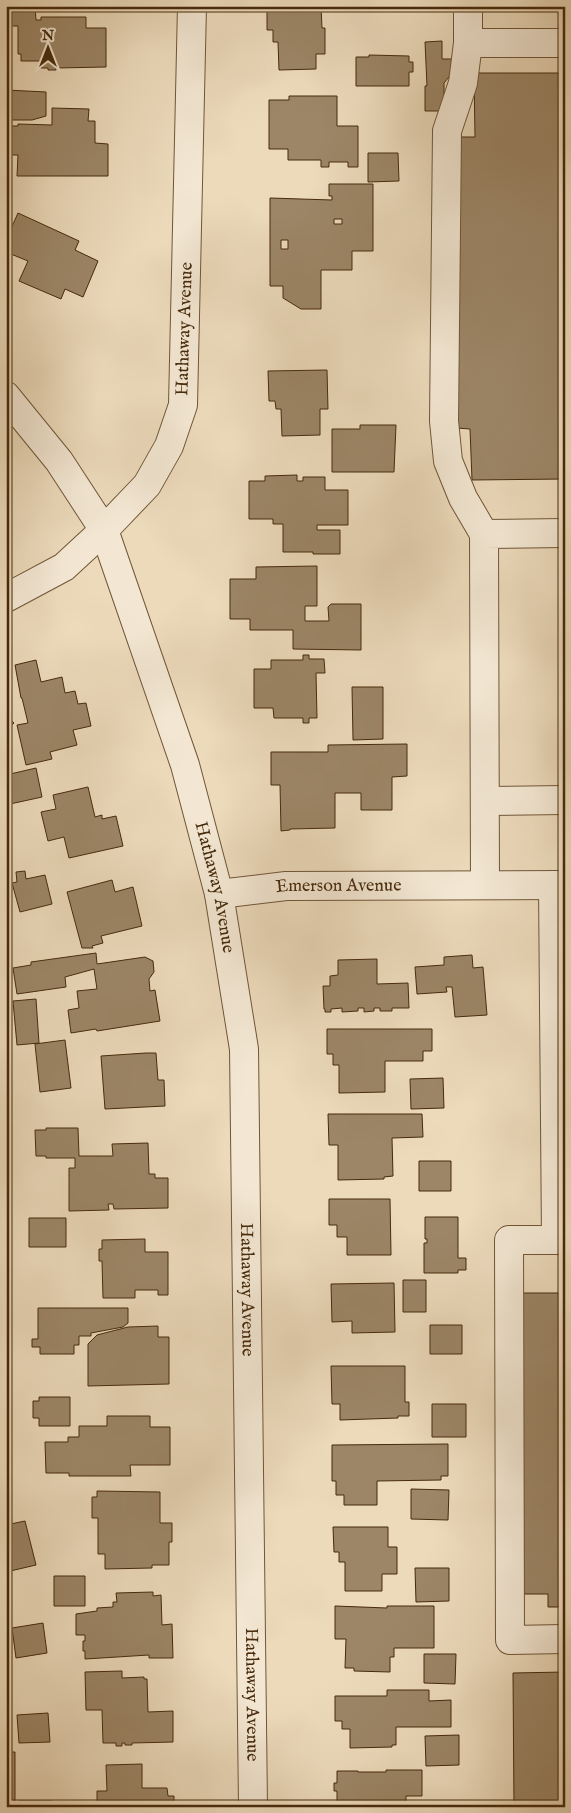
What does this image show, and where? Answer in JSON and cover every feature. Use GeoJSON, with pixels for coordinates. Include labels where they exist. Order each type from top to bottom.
{"type":"FeatureCollection","features":[{"type":"Feature","properties":{"kind":"street","name":"Hathaway Avenue"},"geometry":{"type":"LineString","coordinates":[[192,6],[183,405],[168,446],[147,485],[104,530],[185,765],[219,894],[244,1049],[253,1807]]}},
{"type":"Feature","properties":{"kind":"street"},"geometry":{"type":"LineString","coordinates":[[468,6],[468,43],[463,83],[447,131],[444,420],[448,461],[462,498],[484,534],[485,801],[472,884]]}},
{"type":"Feature","properties":{"kind":"street"},"geometry":{"type":"LineString","coordinates":[[468,43],[565,43]]}},
{"type":"Feature","properties":{"kind":"street"},"geometry":{"type":"LineString","coordinates":[[6,396],[60,461],[104,530],[64,567],[6,598]]}},
{"type":"Feature","properties":{"kind":"street"},"geometry":{"type":"LineString","coordinates":[[484,534],[565,533]]}},
{"type":"Feature","properties":{"kind":"street"},"geometry":{"type":"LineString","coordinates":[[485,801],[565,800]]}},
{"type":"Feature","properties":{"kind":"street"},"geometry":{"type":"LineString","coordinates":[[559,885],[560,1240],[509,1240],[510,1640],[565,1639]]}},
{"type":"Feature","properties":{"kind":"street","name":"Emerson Avenue"},"geometry":{"type":"LineString","coordinates":[[219,894],[286,886],[559,885]]}},
{"type":"Feature","properties":{"kind":"building"},"geometry":{"type":"Polygon","coordinates":[[[6,6],[35,6],[36,20],[41,20],[41,17],[86,17],[86,28],[106,28],[106,67],[56,68],[56,70],[48,70],[48,68],[41,68],[41,61],[21,61],[21,54],[18,54],[18,26],[7,26],[6,37],[6,6]]]}},
{"type":"Feature","properties":{"kind":"building"},"geometry":{"type":"Polygon","coordinates":[[[267,6],[321,6],[322,28],[325,28],[325,54],[316,54],[316,69],[279,70],[278,42],[273,42],[273,30],[267,30],[267,6]]]}},
{"type":"Feature","properties":{"kind":"building"},"geometry":{"type":"Polygon","coordinates":[[[442,41],[442,59],[453,59],[453,72],[444,83],[444,94],[451,94],[445,111],[425,111],[425,86],[427,86],[425,42],[442,41]]]}},
{"type":"Feature","properties":{"kind":"building"},"geometry":{"type":"Polygon","coordinates":[[[369,55],[409,56],[409,62],[413,62],[413,72],[409,72],[409,86],[356,86],[356,57],[369,57],[369,55]]]}},
{"type":"Feature","properties":{"kind":"building"},"geometry":{"type":"Polygon","coordinates":[[[474,73],[565,73],[565,479],[472,480],[470,429],[457,428],[453,137],[475,137],[474,73]]]}},
{"type":"Feature","properties":{"kind":"building"},"geometry":{"type":"Polygon","coordinates":[[[6,90],[46,92],[46,116],[32,120],[6,120],[6,90]]]}},
{"type":"Feature","properties":{"kind":"building"},"geometry":{"type":"Polygon","coordinates":[[[289,96],[337,96],[337,126],[358,126],[358,167],[348,167],[348,162],[329,162],[329,167],[321,167],[321,160],[288,160],[288,149],[269,149],[269,100],[289,100],[289,96]]]}},
{"type":"Feature","properties":{"kind":"building"},"geometry":{"type":"Polygon","coordinates":[[[52,108],[89,109],[88,121],[95,121],[95,143],[108,144],[108,176],[17,176],[18,155],[6,155],[6,126],[18,126],[18,124],[52,125],[52,108]]]}},
{"type":"Feature","properties":{"kind":"building"},"geometry":{"type":"Polygon","coordinates":[[[368,153],[398,153],[399,181],[368,182],[368,153]]]}},
{"type":"Feature","properties":{"kind":"building"},"geometry":{"type":"Polygon","coordinates":[[[329,184],[373,184],[373,251],[352,251],[352,270],[321,270],[321,309],[301,309],[283,298],[283,286],[270,286],[270,198],[332,200],[332,196],[329,196],[329,184]],[[334,219],[334,224],[342,224],[342,219],[334,219]],[[281,240],[281,249],[288,249],[288,240],[281,240]]]}},
{"type":"Feature","properties":{"kind":"building"},"geometry":{"type":"Polygon","coordinates":[[[18,213],[79,241],[75,250],[98,261],[83,297],[65,289],[61,299],[19,281],[28,261],[6,252],[6,240],[18,213]]]}},
{"type":"Feature","properties":{"kind":"building"},"geometry":{"type":"Polygon","coordinates":[[[327,370],[328,409],[320,409],[320,435],[282,436],[281,409],[276,409],[275,401],[269,401],[268,371],[327,370]]]}},
{"type":"Feature","properties":{"kind":"building"},"geometry":{"type":"Polygon","coordinates":[[[360,425],[396,425],[394,472],[332,472],[332,429],[360,429],[360,425]]]}},
{"type":"Feature","properties":{"kind":"building"},"geometry":{"type":"Polygon","coordinates":[[[297,475],[297,481],[303,481],[303,477],[325,477],[325,490],[348,490],[348,525],[317,525],[317,530],[340,530],[340,554],[283,552],[283,524],[273,524],[273,519],[249,519],[249,481],[265,481],[265,476],[297,475]]]}},
{"type":"Feature","properties":{"kind":"building"},"geometry":{"type":"Polygon","coordinates":[[[317,566],[317,606],[305,606],[305,621],[329,621],[328,607],[331,604],[361,604],[361,650],[293,649],[293,630],[250,630],[250,619],[230,619],[230,579],[256,579],[256,567],[317,566]]]}},
{"type":"Feature","properties":{"kind":"building"},"geometry":{"type":"Polygon","coordinates":[[[303,655],[309,655],[309,659],[324,659],[325,673],[316,673],[317,718],[309,718],[309,723],[303,723],[303,718],[274,718],[273,708],[254,708],[254,669],[271,669],[271,660],[303,660],[303,655]]]}},
{"type":"Feature","properties":{"kind":"building"},"geometry":{"type":"Polygon","coordinates":[[[36,660],[41,682],[62,677],[65,693],[75,691],[78,704],[86,703],[91,726],[73,730],[77,745],[50,752],[52,759],[26,765],[17,725],[28,723],[15,665],[36,660]]]}},
{"type":"Feature","properties":{"kind":"building"},"geometry":{"type":"Polygon","coordinates":[[[352,687],[383,687],[383,739],[353,740],[352,687]]]}},
{"type":"Feature","properties":{"kind":"building"},"geometry":{"type":"Polygon","coordinates":[[[6,715],[14,723],[6,731],[6,715]]]}},
{"type":"Feature","properties":{"kind":"building"},"geometry":{"type":"Polygon","coordinates":[[[407,744],[407,776],[392,777],[392,810],[361,810],[361,793],[335,793],[335,828],[281,831],[280,785],[271,785],[271,752],[328,752],[328,745],[407,744]]]}},
{"type":"Feature","properties":{"kind":"building"},"geometry":{"type":"Polygon","coordinates":[[[36,768],[42,797],[10,804],[6,786],[6,775],[36,768]]]}},
{"type":"Feature","properties":{"kind":"building"},"geometry":{"type":"Polygon","coordinates":[[[88,787],[95,817],[102,815],[102,819],[116,816],[123,846],[69,858],[64,837],[48,841],[41,812],[56,809],[53,795],[88,787]]]}},
{"type":"Feature","properties":{"kind":"building"},"geometry":{"type":"Polygon","coordinates":[[[25,871],[26,879],[45,875],[52,904],[20,912],[12,883],[17,882],[16,872],[25,871]]]}},
{"type":"Feature","properties":{"kind":"building"},"geometry":{"type":"Polygon","coordinates":[[[112,880],[115,892],[133,887],[142,926],[101,936],[103,943],[92,946],[93,948],[82,948],[67,892],[112,880]]]}},
{"type":"Feature","properties":{"kind":"building"},"geometry":{"type":"Polygon","coordinates":[[[96,953],[97,964],[145,957],[153,961],[154,972],[149,979],[150,991],[155,990],[160,1021],[71,1033],[68,1010],[79,1008],[77,991],[97,989],[94,969],[65,977],[66,987],[17,994],[13,968],[31,965],[31,962],[96,953]]]}},
{"type":"Feature","properties":{"kind":"building"},"geometry":{"type":"Polygon","coordinates":[[[472,955],[473,968],[483,967],[487,1015],[455,1017],[452,987],[446,987],[447,992],[417,994],[415,967],[444,965],[444,957],[472,955]]]}},
{"type":"Feature","properties":{"kind":"building"},"geometry":{"type":"Polygon","coordinates":[[[377,959],[377,984],[408,983],[409,1008],[392,1008],[392,1011],[380,1011],[380,1008],[374,1008],[374,1011],[364,1012],[364,1008],[358,1008],[358,1011],[342,1012],[342,1008],[331,1009],[331,1012],[325,1012],[323,986],[330,986],[330,976],[338,975],[338,960],[377,959]]]}},
{"type":"Feature","properties":{"kind":"building"},"geometry":{"type":"Polygon","coordinates":[[[36,999],[39,1043],[17,1045],[13,1001],[36,999]]]}},
{"type":"Feature","properties":{"kind":"building"},"geometry":{"type":"Polygon","coordinates":[[[327,1029],[432,1029],[432,1051],[423,1051],[423,1061],[385,1061],[385,1092],[339,1093],[339,1065],[333,1065],[333,1054],[327,1054],[327,1029]]]}},
{"type":"Feature","properties":{"kind":"building"},"geometry":{"type":"Polygon","coordinates":[[[65,1040],[71,1088],[40,1092],[35,1044],[65,1040]]]}},
{"type":"Feature","properties":{"kind":"building"},"geometry":{"type":"Polygon","coordinates":[[[156,1053],[158,1080],[164,1080],[165,1106],[105,1109],[101,1056],[156,1053]]]}},
{"type":"Feature","properties":{"kind":"building"},"geometry":{"type":"Polygon","coordinates":[[[443,1078],[444,1108],[411,1109],[410,1079],[443,1078]]]}},
{"type":"Feature","properties":{"kind":"building"},"geometry":{"type":"Polygon","coordinates":[[[328,1114],[422,1114],[423,1137],[392,1138],[393,1176],[384,1177],[384,1179],[338,1180],[338,1145],[329,1145],[328,1114]]]}},
{"type":"Feature","properties":{"kind":"building"},"geometry":{"type":"Polygon","coordinates":[[[46,1128],[78,1128],[79,1156],[113,1156],[112,1144],[148,1143],[149,1174],[155,1174],[155,1178],[168,1178],[168,1208],[114,1209],[113,1204],[108,1204],[109,1210],[69,1211],[69,1168],[75,1168],[75,1158],[36,1156],[35,1130],[46,1130],[46,1128]]]}},
{"type":"Feature","properties":{"kind":"building"},"geometry":{"type":"Polygon","coordinates":[[[419,1161],[451,1161],[451,1191],[419,1191],[419,1161]]]}},
{"type":"Feature","properties":{"kind":"building"},"geometry":{"type":"Polygon","coordinates":[[[329,1199],[390,1199],[391,1255],[347,1255],[347,1237],[337,1237],[337,1225],[329,1225],[329,1199]]]}},
{"type":"Feature","properties":{"kind":"building"},"geometry":{"type":"Polygon","coordinates":[[[425,1217],[458,1217],[458,1258],[466,1258],[466,1270],[458,1270],[458,1273],[424,1273],[424,1243],[427,1243],[427,1239],[425,1239],[425,1217]]]}},
{"type":"Feature","properties":{"kind":"building"},"geometry":{"type":"Polygon","coordinates":[[[29,1218],[66,1218],[66,1247],[29,1247],[29,1218]]]}},
{"type":"Feature","properties":{"kind":"building"},"geometry":{"type":"Polygon","coordinates":[[[145,1239],[145,1252],[168,1252],[168,1295],[158,1295],[158,1290],[135,1290],[135,1298],[103,1298],[102,1261],[99,1261],[99,1249],[102,1249],[102,1240],[145,1239]]]}},
{"type":"Feature","properties":{"kind":"building"},"geometry":{"type":"Polygon","coordinates":[[[403,1280],[426,1280],[426,1312],[403,1312],[403,1280]]]}},
{"type":"Feature","properties":{"kind":"building"},"geometry":{"type":"Polygon","coordinates":[[[394,1283],[395,1332],[352,1333],[352,1321],[332,1322],[331,1284],[394,1283]]]}},
{"type":"Feature","properties":{"kind":"building"},"geometry":{"type":"Polygon","coordinates":[[[518,1293],[565,1293],[565,1607],[548,1607],[548,1594],[521,1594],[518,1293]]]}},
{"type":"Feature","properties":{"kind":"building"},"geometry":{"type":"Polygon","coordinates":[[[38,1308],[128,1308],[128,1323],[123,1327],[91,1333],[91,1336],[79,1336],[79,1345],[74,1345],[74,1354],[40,1354],[40,1347],[32,1347],[32,1339],[38,1339],[38,1308]]]}},
{"type":"Feature","properties":{"kind":"building"},"geometry":{"type":"Polygon","coordinates":[[[6,1311],[8,1311],[7,1338],[6,1338],[6,1311]]]}},
{"type":"Feature","properties":{"kind":"building"},"geometry":{"type":"Polygon","coordinates":[[[430,1325],[462,1325],[462,1354],[430,1354],[430,1325]]]}},
{"type":"Feature","properties":{"kind":"building"},"geometry":{"type":"Polygon","coordinates":[[[158,1326],[158,1337],[169,1337],[169,1384],[88,1386],[88,1344],[97,1335],[128,1327],[158,1326]]]}},
{"type":"Feature","properties":{"kind":"building"},"geometry":{"type":"Polygon","coordinates":[[[331,1366],[405,1366],[405,1402],[409,1402],[409,1416],[340,1420],[340,1404],[332,1404],[331,1366]]]}},
{"type":"Feature","properties":{"kind":"building"},"geometry":{"type":"Polygon","coordinates":[[[39,1397],[70,1397],[70,1426],[39,1426],[39,1418],[33,1418],[33,1401],[39,1401],[39,1397]]]}},
{"type":"Feature","properties":{"kind":"building"},"geometry":{"type":"Polygon","coordinates":[[[432,1404],[466,1404],[466,1437],[432,1437],[432,1404]]]}},
{"type":"Feature","properties":{"kind":"building"},"geometry":{"type":"Polygon","coordinates":[[[107,1416],[150,1416],[150,1427],[170,1427],[170,1465],[130,1465],[131,1476],[69,1476],[69,1473],[46,1473],[45,1442],[68,1442],[68,1437],[79,1437],[79,1426],[107,1426],[107,1416]]]}},
{"type":"Feature","properties":{"kind":"building"},"geometry":{"type":"Polygon","coordinates":[[[448,1444],[448,1476],[441,1476],[441,1480],[377,1481],[377,1505],[344,1505],[344,1495],[336,1495],[336,1481],[332,1481],[332,1445],[448,1444]]]}},
{"type":"Feature","properties":{"kind":"building"},"geometry":{"type":"Polygon","coordinates":[[[411,1489],[449,1490],[448,1520],[411,1519],[411,1489]]]}},
{"type":"Feature","properties":{"kind":"building"},"geometry":{"type":"Polygon","coordinates":[[[97,1491],[160,1492],[160,1523],[172,1523],[172,1542],[169,1542],[169,1565],[152,1565],[152,1568],[105,1569],[105,1554],[98,1554],[98,1518],[92,1518],[92,1497],[97,1497],[97,1491]]]}},
{"type":"Feature","properties":{"kind":"building"},"geometry":{"type":"Polygon","coordinates":[[[25,1521],[36,1565],[6,1572],[6,1525],[25,1521]]]}},
{"type":"Feature","properties":{"kind":"building"},"geometry":{"type":"Polygon","coordinates":[[[333,1527],[388,1527],[388,1547],[397,1547],[397,1574],[382,1574],[382,1591],[345,1591],[345,1562],[339,1562],[339,1552],[334,1552],[333,1527]]]}},
{"type":"Feature","properties":{"kind":"building"},"geometry":{"type":"Polygon","coordinates":[[[415,1568],[449,1568],[449,1601],[416,1602],[415,1568]]]}},
{"type":"Feature","properties":{"kind":"building"},"geometry":{"type":"Polygon","coordinates":[[[54,1576],[85,1576],[85,1606],[54,1606],[54,1576]]]}},
{"type":"Feature","properties":{"kind":"building"},"geometry":{"type":"Polygon","coordinates":[[[153,1592],[153,1596],[161,1595],[162,1625],[172,1624],[173,1658],[149,1658],[149,1655],[85,1659],[83,1641],[85,1641],[85,1635],[76,1635],[76,1614],[97,1611],[97,1608],[113,1607],[113,1602],[117,1602],[116,1593],[153,1592]]]}},
{"type":"Feature","properties":{"kind":"building"},"geometry":{"type":"Polygon","coordinates":[[[335,1606],[387,1608],[387,1606],[434,1606],[434,1648],[394,1648],[394,1657],[390,1657],[390,1672],[354,1671],[354,1668],[345,1668],[346,1639],[335,1639],[335,1606]]]}},
{"type":"Feature","properties":{"kind":"building"},"geometry":{"type":"Polygon","coordinates":[[[43,1623],[47,1653],[16,1658],[12,1628],[43,1623]]]}},
{"type":"Feature","properties":{"kind":"building"},"geometry":{"type":"Polygon","coordinates":[[[424,1654],[456,1654],[455,1684],[424,1683],[424,1654]]]}},
{"type":"Feature","properties":{"kind":"building"},"geometry":{"type":"Polygon","coordinates":[[[122,1671],[122,1678],[144,1677],[144,1679],[147,1679],[148,1712],[173,1711],[173,1742],[132,1743],[132,1745],[122,1743],[122,1746],[116,1746],[116,1743],[103,1743],[102,1710],[86,1710],[85,1672],[122,1671]]]}},
{"type":"Feature","properties":{"kind":"building"},"geometry":{"type":"Polygon","coordinates":[[[565,1672],[565,1807],[514,1807],[513,1673],[565,1672]]]}},
{"type":"Feature","properties":{"kind":"building"},"geometry":{"type":"Polygon","coordinates":[[[387,1690],[429,1690],[429,1701],[451,1700],[451,1727],[396,1727],[396,1745],[392,1745],[392,1747],[350,1748],[350,1729],[342,1729],[342,1721],[335,1721],[335,1696],[387,1696],[387,1690]]]}},
{"type":"Feature","properties":{"kind":"building"},"geometry":{"type":"Polygon","coordinates":[[[48,1713],[50,1742],[19,1743],[17,1715],[48,1713]]]}},
{"type":"Feature","properties":{"kind":"building"},"geometry":{"type":"Polygon","coordinates":[[[459,1735],[459,1765],[426,1766],[425,1736],[459,1735]]]}},
{"type":"Feature","properties":{"kind":"building"},"geometry":{"type":"Polygon","coordinates":[[[6,1752],[15,1752],[15,1807],[6,1807],[6,1752]]]}},
{"type":"Feature","properties":{"kind":"building"},"geometry":{"type":"Polygon","coordinates":[[[142,1764],[142,1788],[167,1788],[168,1796],[174,1796],[174,1807],[97,1807],[97,1791],[107,1791],[106,1765],[142,1764]]]}},
{"type":"Feature","properties":{"kind":"building"},"geometry":{"type":"Polygon","coordinates":[[[386,1770],[422,1770],[422,1796],[406,1796],[406,1807],[348,1807],[348,1803],[337,1803],[337,1791],[334,1791],[334,1783],[337,1783],[337,1771],[386,1772],[386,1770]]]}},
{"type":"Feature","properties":{"kind":"building"},"geometry":{"type":"Polygon","coordinates":[[[19,1801],[52,1801],[52,1807],[19,1807],[19,1801]]]}},
{"type":"Feature","properties":{"kind":"building"},"geometry":{"type":"Polygon","coordinates":[[[426,1802],[457,1802],[457,1807],[426,1807],[426,1802]]]}}]}
